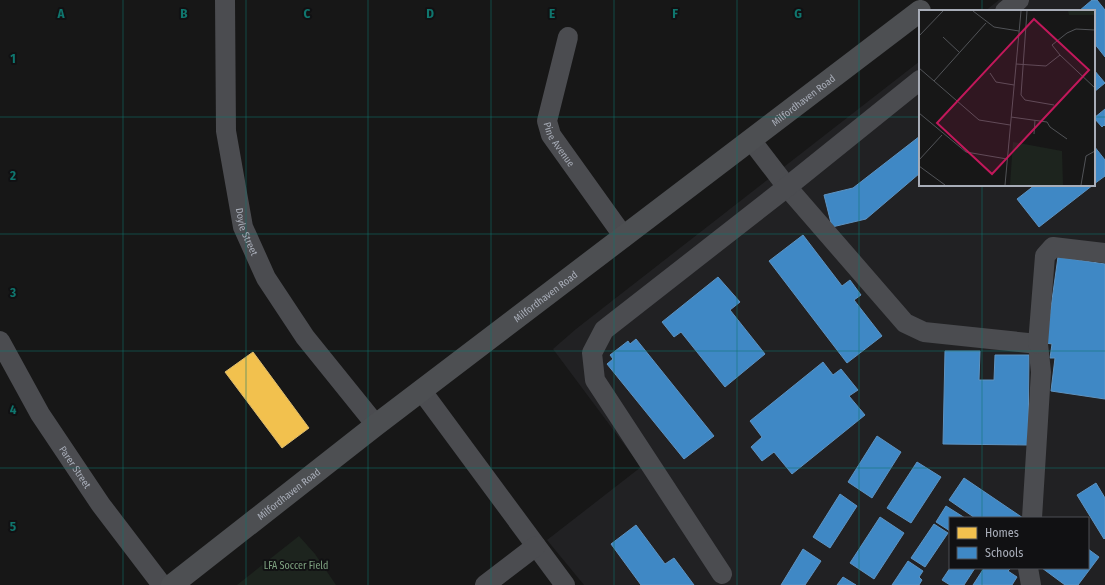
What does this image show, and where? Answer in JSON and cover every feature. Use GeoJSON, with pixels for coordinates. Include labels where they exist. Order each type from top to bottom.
{"type":"FeatureCollection","features":[{"type":"Feature","properties":{"kind":"main road","name":"Milfordhaven Road"},"geometry":{"type":"LineString","coordinates":[[921,10],[934,0]]}},
{"type":"Feature","properties":{"kind":"main road","name":"Milfordhaven Road"},"geometry":{"type":"LineString","coordinates":[[172,585],[376,425],[919,12]]}},
{"type":"Feature","properties":{"kind":"street","name":"Doyle Street"},"geometry":{"type":"LineString","coordinates":[[225,0],[226,131],[243,227],[266,278],[305,337],[376,425]]}},
{"type":"Feature","properties":{"kind":"street"},"geometry":{"type":"LineString","coordinates":[[1006,10],[1018,0]]}},
{"type":"Feature","properties":{"kind":"street","name":"Pine Avenue"},"geometry":{"type":"LineString","coordinates":[[568,37],[547,121],[551,135],[624,237]]}},
{"type":"Feature","properties":{"kind":"street"},"geometry":{"type":"LineString","coordinates":[[722,574],[595,380],[592,353],[604,330],[787,187],[919,81]]}},
{"type":"Feature","properties":{"kind":"street"},"geometry":{"type":"LineString","coordinates":[[751,140],[787,187],[906,323],[924,332],[1038,344]]}},
{"type":"Feature","properties":{"kind":"street"},"geometry":{"type":"LineString","coordinates":[[1032,517],[1041,372],[1038,344],[1045,256],[1053,247],[1105,253]]}},
{"type":"Feature","properties":{"kind":"street","name":"Parer Street"},"geometry":{"type":"LineString","coordinates":[[0,341],[40,414],[101,505],[162,585]]}},
{"type":"Feature","properties":{"kind":"street"},"geometry":{"type":"LineString","coordinates":[[422,390],[565,585]]}},
{"type":"Feature","properties":{"kind":"street"},"geometry":{"type":"LineString","coordinates":[[485,585],[536,546]]}},
{"type":"Feature","properties":{"kind":"street"},"geometry":{"type":"LineString","coordinates":[[1028,569],[1031,585]]}},
{"type":"Feature","properties":{"kind":"shaded area"},"geometry":{"type":"Polygon","coordinates":[[[999,0],[1105,0],[1105,585],[584,585],[547,540],[641,467],[553,349],[576,329],[919,62],[919,186],[1095,186],[1095,10],[986,10],[999,0]]]}},
{"type":"Feature","properties":{"kind":"green space","name":"LFA Soccer Field"},"geometry":{"type":"Polygon","coordinates":[[[299,536],[315,554],[336,585],[237,585],[299,536]]]}},
{"type":"Feature","properties":{"kind":"building: Homes"},"geometry":{"type":"Polygon","coordinates":[[[253,352],[309,428],[282,448],[225,372],[253,352]]]}},
{"type":"Feature","properties":{"kind":"building: Schools"},"geometry":{"type":"Polygon","coordinates":[[[1092,0],[1097,0],[1105,10],[1105,57],[1095,44],[1095,10],[1080,10],[1092,0]]]}},
{"type":"Feature","properties":{"kind":"building: Schools"},"geometry":{"type":"Polygon","coordinates":[[[1095,71],[1105,83],[1095,91],[1095,71]]]}},
{"type":"Feature","properties":{"kind":"building: Schools"},"geometry":{"type":"Polygon","coordinates":[[[1105,109],[1105,126],[1104,125],[1102,127],[1095,117],[1105,109]]]}},
{"type":"Feature","properties":{"kind":"building: Schools"},"geometry":{"type":"Polygon","coordinates":[[[919,137],[919,174],[866,219],[832,227],[824,195],[853,188],[919,137]]]}},
{"type":"Feature","properties":{"kind":"building: Schools"},"geometry":{"type":"Polygon","coordinates":[[[1095,147],[1105,160],[1105,176],[1095,183],[1095,147]]]}},
{"type":"Feature","properties":{"kind":"building: Schools"},"geometry":{"type":"Polygon","coordinates":[[[1034,186],[1092,186],[1039,227],[1017,199],[1034,186]]]}},
{"type":"Feature","properties":{"kind":"building: Schools"},"geometry":{"type":"Polygon","coordinates":[[[803,235],[842,286],[850,280],[861,295],[854,300],[882,336],[847,363],[769,261],[803,235]]]}},
{"type":"Feature","properties":{"kind":"building: Schools"},"geometry":{"type":"Polygon","coordinates":[[[1058,257],[1105,264],[1105,399],[1051,391],[1055,358],[1050,358],[1052,344],[1046,343],[1058,257]]]}},
{"type":"Feature","properties":{"kind":"building: Schools"},"geometry":{"type":"Polygon","coordinates":[[[718,277],[740,302],[730,310],[765,354],[725,387],[681,332],[674,337],[662,322],[718,277]]]}},
{"type":"Feature","properties":{"kind":"building: Schools"},"geometry":{"type":"Polygon","coordinates":[[[636,339],[714,436],[684,459],[607,364],[613,359],[610,355],[628,341],[630,344],[636,339]]]}},
{"type":"Feature","properties":{"kind":"building: Schools"},"geometry":{"type":"Polygon","coordinates":[[[945,351],[980,351],[979,380],[994,380],[995,355],[1029,355],[1028,445],[943,444],[945,351]]]}},
{"type":"Feature","properties":{"kind":"building: Schools"},"geometry":{"type":"Polygon","coordinates":[[[823,362],[833,375],[841,369],[858,390],[849,396],[865,415],[792,474],[774,452],[762,461],[751,447],[762,437],[750,421],[823,362]]]}},
{"type":"Feature","properties":{"kind":"building: Schools"},"geometry":{"type":"Polygon","coordinates":[[[877,436],[901,452],[872,498],[848,482],[877,436]]]}},
{"type":"Feature","properties":{"kind":"building: Schools"},"geometry":{"type":"Polygon","coordinates":[[[917,462],[941,477],[911,523],[887,508],[917,462]]]}},
{"type":"Feature","properties":{"kind":"building: Schools"},"geometry":{"type":"Polygon","coordinates":[[[964,478],[1022,517],[974,517],[949,500],[964,478]]]}},
{"type":"Feature","properties":{"kind":"building: Schools"},"geometry":{"type":"Polygon","coordinates":[[[1096,483],[1105,498],[1104,539],[1077,495],[1096,483]]]}},
{"type":"Feature","properties":{"kind":"building: Schools"},"geometry":{"type":"Polygon","coordinates":[[[840,494],[857,506],[830,548],[813,537],[840,494]]]}},
{"type":"Feature","properties":{"kind":"building: Schools"},"geometry":{"type":"Polygon","coordinates":[[[946,506],[963,517],[949,517],[949,530],[936,522],[946,506]]]}},
{"type":"Feature","properties":{"kind":"building: Schools"},"geometry":{"type":"Polygon","coordinates":[[[880,517],[904,533],[874,579],[850,563],[880,517]]]}},
{"type":"Feature","properties":{"kind":"building: Schools"},"geometry":{"type":"Polygon","coordinates":[[[934,524],[948,533],[925,567],[911,558],[934,524]]]}},
{"type":"Feature","properties":{"kind":"building: Schools"},"geometry":{"type":"Polygon","coordinates":[[[636,525],[665,564],[674,558],[694,585],[641,585],[611,544],[636,525]]]}},
{"type":"Feature","properties":{"kind":"building: Schools"},"geometry":{"type":"Polygon","coordinates":[[[803,549],[821,561],[805,585],[781,585],[803,549]]]}},
{"type":"Feature","properties":{"kind":"building: Schools"},"geometry":{"type":"Polygon","coordinates":[[[1089,550],[1099,557],[1078,585],[1065,585],[1043,569],[1089,569],[1089,550]]]}},
{"type":"Feature","properties":{"kind":"building: Schools"},"geometry":{"type":"Polygon","coordinates":[[[908,561],[923,571],[919,577],[922,580],[919,585],[892,585],[908,561]]]}},
{"type":"Feature","properties":{"kind":"building: Schools"},"geometry":{"type":"Polygon","coordinates":[[[949,569],[974,569],[964,585],[950,585],[942,580],[949,569]]]}},
{"type":"Feature","properties":{"kind":"building: Schools"},"geometry":{"type":"Polygon","coordinates":[[[983,569],[1010,569],[1008,571],[1017,577],[1012,585],[973,585],[983,569]]]}},
{"type":"Feature","properties":{"kind":"building: Schools"},"geometry":{"type":"Polygon","coordinates":[[[843,577],[856,585],[837,585],[843,577]]]}}]}
